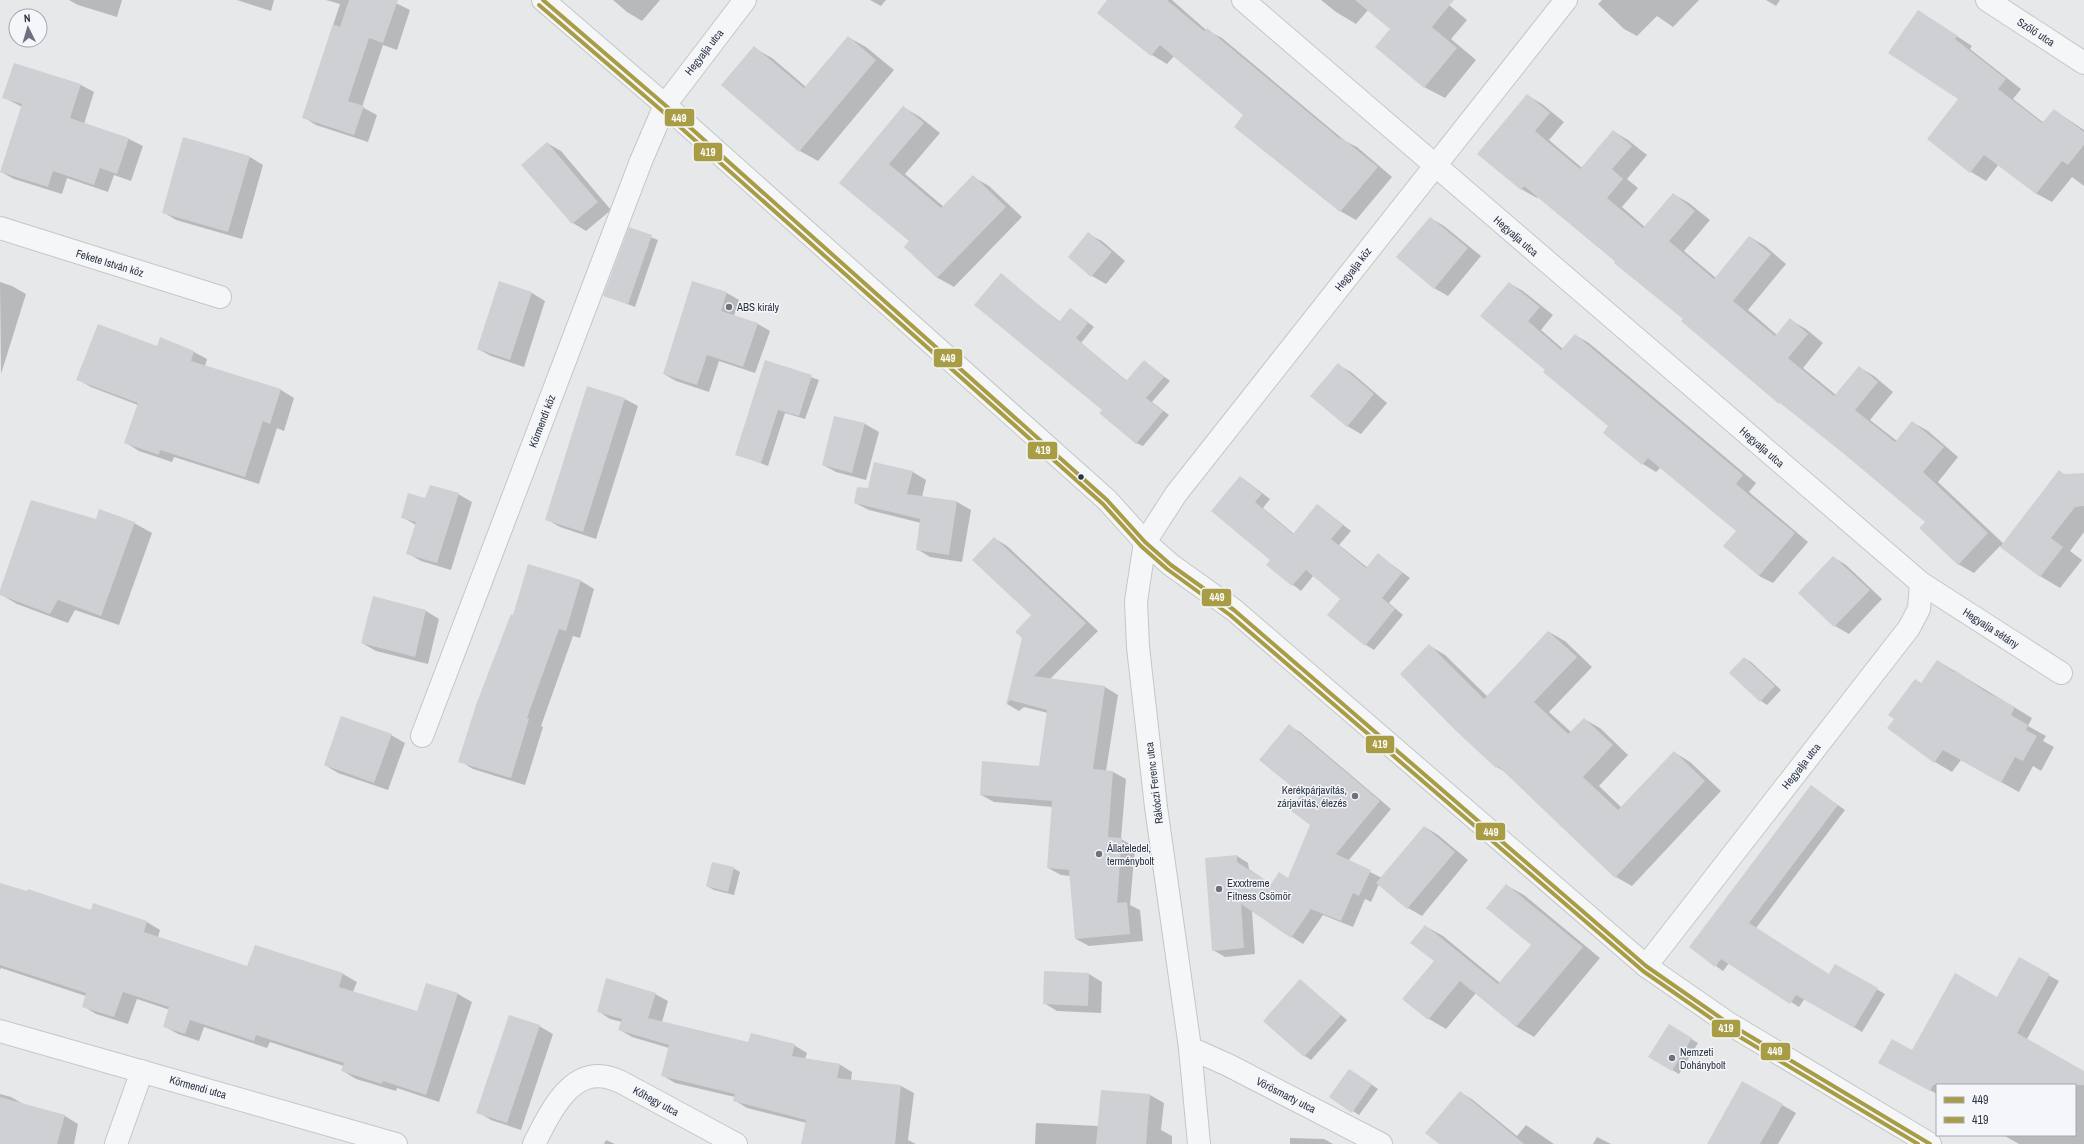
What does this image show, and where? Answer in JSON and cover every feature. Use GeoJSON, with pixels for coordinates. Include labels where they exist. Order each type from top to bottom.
{"type":"FeatureCollection","features":[{"type":"Feature","properties":{"kind":"street"},"geometry":{"type":"LineString","coordinates":[[543,0],[665,106],[1107,500],[1145,542],[1171,565],[1234,610],[1646,966],[1728,1023],[1930,1144]]}},
{"type":"Feature","properties":{"kind":"street","name":"Hegyalja utca"},"geometry":{"type":"LineString","coordinates":[[665,106],[745,0]]}},
{"type":"Feature","properties":{"kind":"street","name":"Hegyalja utca"},"geometry":{"type":"LineString","coordinates":[[1243,0],[1434,166],[1921,583],[1919,609],[1909,628],[1646,966]]}},
{"type":"Feature","properties":{"kind":"street","name":"Hegyalja köz"},"geometry":{"type":"LineString","coordinates":[[1145,542],[1176,494],[1566,0]]}},
{"type":"Feature","properties":{"kind":"street","name":"Szőlő utca"},"geometry":{"type":"LineString","coordinates":[[1987,0],[2084,64]]}},
{"type":"Feature","properties":{"kind":"street","name":"Körmendi köz"},"geometry":{"type":"LineString","coordinates":[[422,736],[641,161],[665,106]]}},
{"type":"Feature","properties":{"kind":"street","name":"Fekete István köz"},"geometry":{"type":"LineString","coordinates":[[0,228],[220,297]]}},
{"type":"Feature","properties":{"kind":"street","name":"Rákóczi Ferenc utca"},"geometry":{"type":"LineString","coordinates":[[1145,542],[1136,601],[1138,647],[1156,807],[1190,1048],[1199,1144]]}},
{"type":"Feature","properties":{"kind":"street","name":"Hegyalja sétány"},"geometry":{"type":"LineString","coordinates":[[1921,583],[2061,673]]}},
{"type":"Feature","properties":{"kind":"street","name":"Körmendi utca"},"geometry":{"type":"LineString","coordinates":[[0,1031],[396,1144]]}},
{"type":"Feature","properties":{"kind":"street","name":"Vörösmarty utca"},"geometry":{"type":"LineString","coordinates":[[1190,1048],[1228,1065],[1381,1144]]}},
{"type":"Feature","properties":{"kind":"street"},"geometry":{"type":"LineString","coordinates":[[116,1144],[142,1071]]}},
{"type":"Feature","properties":{"kind":"street","name":"Kőhegy utca"},"geometry":{"type":"LineString","coordinates":[[534,1144],[549,1115],[573,1084],[596,1074],[611,1077],[736,1144]]}},
{"type":"Feature","properties":{"kind":"building"},"geometry":{"type":"Polygon","coordinates":[[[349,0],[398,0],[383,43],[369,38],[348,101],[364,106],[354,135],[302,118],[333,24],[340,27],[349,0]]]}},
{"type":"Feature","properties":{"kind":"building"},"geometry":{"type":"Polygon","coordinates":[[[1107,0],[1167,0],[1204,31],[1207,28],[1340,139],[1341,137],[1378,167],[1340,212],[1234,127],[1243,115],[1160,45],[1151,56],[1097,13],[1107,0]]]}},
{"type":"Feature","properties":{"kind":"building"},"geometry":{"type":"Polygon","coordinates":[[[1355,0],[1454,0],[1432,27],[1457,48],[1424,88],[1375,47],[1390,29],[1355,0]]]}},
{"type":"Feature","properties":{"kind":"building"},"geometry":{"type":"Polygon","coordinates":[[[1918,10],[1958,36],[1955,39],[2006,79],[1998,89],[2042,123],[2054,109],[2084,132],[2084,145],[2068,165],[2062,161],[2036,194],[1984,155],[1970,173],[1927,139],[1958,99],[1888,53],[1918,10]]]}},
{"type":"Feature","properties":{"kind":"building"},"geometry":{"type":"Polygon","coordinates":[[[848,36],[876,60],[799,152],[721,85],[754,46],[804,88],[848,36]]]}},
{"type":"Feature","properties":{"kind":"building"},"geometry":{"type":"Polygon","coordinates":[[[14,63],[81,84],[70,118],[129,138],[117,174],[100,168],[94,185],[53,171],[48,187],[0,172],[22,104],[2,98],[14,63]]]}},
{"type":"Feature","properties":{"kind":"building"},"geometry":{"type":"Polygon","coordinates":[[[1527,94],[1550,113],[1535,131],[1580,169],[1613,130],[1632,146],[1612,169],[1623,179],[1607,198],[1643,228],[1673,193],[1695,211],[1669,241],[1714,279],[1749,236],[1771,254],[1733,301],[1775,336],[1790,318],[1808,334],[1788,358],[1834,396],[1859,366],[1878,382],[1855,410],[1895,442],[1912,421],[1944,447],[1923,472],[1988,533],[1958,565],[1919,528],[1925,522],[1843,453],[1780,403],[1779,404],[1681,321],[1683,319],[1614,263],[1615,261],[1524,186],[1521,190],[1477,154],[1527,94]]]}},
{"type":"Feature","properties":{"kind":"building"},"geometry":{"type":"Polygon","coordinates":[[[903,106],[924,123],[889,164],[941,208],[973,175],[1006,207],[937,278],[904,247],[909,241],[839,183],[903,106]]]}},
{"type":"Feature","properties":{"kind":"building"},"geometry":{"type":"Polygon","coordinates":[[[183,137],[250,156],[228,232],[162,213],[183,137]]]}},
{"type":"Feature","properties":{"kind":"building"},"geometry":{"type":"Polygon","coordinates":[[[547,142],[598,202],[572,224],[521,165],[547,142]]]}},
{"type":"Feature","properties":{"kind":"building"},"geometry":{"type":"Polygon","coordinates":[[[1430,217],[1468,248],[1434,289],[1396,257],[1430,217]]]}},
{"type":"Feature","properties":{"kind":"building"},"geometry":{"type":"Polygon","coordinates":[[[629,227],[652,235],[628,304],[603,296],[629,227]]]}},
{"type":"Feature","properties":{"kind":"building"},"geometry":{"type":"Polygon","coordinates":[[[1088,232],[1112,252],[1091,277],[1068,257],[1088,232]]]}},
{"type":"Feature","properties":{"kind":"building"},"geometry":{"type":"Polygon","coordinates":[[[1001,273],[1059,322],[1070,308],[1088,323],[1076,338],[1126,381],[1144,360],[1164,377],[1146,398],[1163,411],[1136,444],[1099,413],[1102,410],[974,305],[1001,273]]]}},
{"type":"Feature","properties":{"kind":"building"},"geometry":{"type":"Polygon","coordinates":[[[499,281],[532,292],[510,360],[477,349],[499,281]]]}},
{"type":"Feature","properties":{"kind":"building"},"geometry":{"type":"Polygon","coordinates":[[[692,281],[727,292],[721,311],[758,323],[743,367],[707,355],[697,385],[663,374],[692,281]]]}},
{"type":"Feature","properties":{"kind":"building"},"geometry":{"type":"Polygon","coordinates":[[[1509,282],[1540,307],[1528,321],[1561,350],[1575,334],[1743,475],[1736,484],[1795,533],[1759,576],[1723,546],[1736,531],[1648,458],[1642,465],[1603,433],[1608,426],[1543,372],[1545,370],[1480,316],[1509,282]]]}},
{"type":"Feature","properties":{"kind":"building"},"geometry":{"type":"Polygon","coordinates":[[[98,324],[157,346],[160,337],[194,351],[191,361],[281,389],[270,424],[263,421],[245,477],[160,450],[159,455],[124,443],[138,403],[76,380],[98,324]]]}},
{"type":"Feature","properties":{"kind":"building"},"geometry":{"type":"Polygon","coordinates":[[[765,360],[812,375],[799,416],[778,410],[761,463],[735,455],[765,360]]]}},
{"type":"Feature","properties":{"kind":"building"},"geometry":{"type":"Polygon","coordinates":[[[1338,363],[1374,394],[1347,427],[1310,396],[1338,363]]]}},
{"type":"Feature","properties":{"kind":"building"},"geometry":{"type":"Polygon","coordinates":[[[587,386],[625,398],[583,532],[545,520],[587,386]]]}},
{"type":"Feature","properties":{"kind":"building"},"geometry":{"type":"Polygon","coordinates":[[[834,416],[865,423],[852,473],[822,465],[834,416]]]}},
{"type":"Feature","properties":{"kind":"building"},"geometry":{"type":"Polygon","coordinates":[[[874,462],[913,471],[907,494],[957,501],[949,555],[916,550],[920,519],[854,503],[857,487],[868,488],[874,462]]]}},
{"type":"Feature","properties":{"kind":"building"},"geometry":{"type":"Polygon","coordinates":[[[2059,470],[2064,474],[2084,473],[2084,506],[2075,507],[2051,538],[2063,547],[2040,577],[2000,547],[2059,470]]]}},
{"type":"Feature","properties":{"kind":"building"},"geometry":{"type":"Polygon","coordinates":[[[1240,476],[1262,494],[1255,502],[1293,534],[1317,504],[1343,525],[1331,539],[1366,568],[1378,553],[1402,573],[1382,598],[1395,609],[1365,646],[1327,615],[1340,599],[1306,570],[1292,586],[1266,565],[1270,560],[1211,511],[1240,476]]]}},
{"type":"Feature","properties":{"kind":"building"},"geometry":{"type":"Polygon","coordinates":[[[430,485],[459,493],[437,563],[406,554],[416,522],[401,518],[408,493],[425,498],[430,485]]]}},
{"type":"Feature","properties":{"kind":"building"},"geometry":{"type":"Polygon","coordinates":[[[31,500],[96,519],[99,509],[135,522],[101,616],[58,600],[50,614],[0,595],[0,590],[31,500]]]}},
{"type":"Feature","properties":{"kind":"building"},"geometry":{"type":"Polygon","coordinates":[[[994,537],[1086,623],[1034,676],[1105,686],[1093,769],[1113,771],[1108,837],[1122,838],[1117,903],[1127,902],[1130,934],[1075,939],[1069,870],[1047,868],[1052,801],[980,795],[982,761],[1039,766],[1047,710],[1010,700],[1006,705],[1022,638],[1015,632],[1031,615],[972,560],[994,537]]]}},
{"type":"Feature","properties":{"kind":"building"},"geometry":{"type":"Polygon","coordinates":[[[1833,556],[1870,590],[1834,627],[1798,593],[1833,556]]]}},
{"type":"Feature","properties":{"kind":"building"},"geometry":{"type":"Polygon","coordinates":[[[528,564],[581,580],[566,631],[559,629],[527,718],[529,719],[511,778],[458,762],[477,702],[511,614],[513,615],[528,564]]]}},
{"type":"Feature","properties":{"kind":"building"},"geometry":{"type":"Polygon","coordinates":[[[373,596],[426,610],[415,657],[361,643],[373,596]]]}},
{"type":"Feature","properties":{"kind":"building"},"geometry":{"type":"Polygon","coordinates":[[[1548,631],[1577,657],[1534,702],[1568,734],[1584,718],[1613,745],[1583,777],[1618,810],[1674,751],[1705,781],[1615,878],[1498,766],[1496,768],[1455,730],[1400,674],[1429,644],[1484,699],[1548,631]]]}},
{"type":"Feature","properties":{"kind":"building"},"geometry":{"type":"Polygon","coordinates":[[[1744,657],[1775,686],[1760,702],[1729,673],[1744,657]]]}},
{"type":"Feature","properties":{"kind":"building"},"geometry":{"type":"Polygon","coordinates":[[[1937,660],[1954,672],[1955,670],[1983,690],[2015,707],[2011,715],[2028,725],[2026,730],[2037,736],[2023,761],[2015,757],[2001,783],[1943,750],[1934,763],[1887,728],[1894,719],[1888,715],[1915,679],[1921,683],[1937,660]]]}},
{"type":"Feature","properties":{"kind":"building"},"geometry":{"type":"Polygon","coordinates":[[[341,716],[392,734],[374,783],[324,765],[341,716]]]}},
{"type":"Feature","properties":{"kind":"building"},"geometry":{"type":"Polygon","coordinates":[[[1289,724],[1380,801],[1336,854],[1371,870],[1359,896],[1353,893],[1341,921],[1311,909],[1291,938],[1241,904],[1244,948],[1212,951],[1205,858],[1237,855],[1237,862],[1271,884],[1279,872],[1288,878],[1310,825],[1290,810],[1301,794],[1259,760],[1289,724]]]}},
{"type":"Feature","properties":{"kind":"building"},"geometry":{"type":"Polygon","coordinates":[[[1811,785],[1838,805],[1749,923],[1829,974],[1835,964],[1878,988],[1854,1028],[1796,995],[1790,1004],[1721,959],[1715,967],[1689,947],[1811,785]]]}},
{"type":"Feature","properties":{"kind":"building"},"geometry":{"type":"Polygon","coordinates":[[[1424,826],[1455,852],[1407,909],[1376,883],[1424,826]]]}},
{"type":"Feature","properties":{"kind":"building"},"geometry":{"type":"Polygon","coordinates":[[[712,862],[734,867],[728,892],[706,886],[712,862]]]}},
{"type":"Feature","properties":{"kind":"building"},"geometry":{"type":"Polygon","coordinates":[[[0,883],[27,891],[28,889],[91,910],[93,903],[147,921],[144,932],[247,966],[255,945],[343,973],[339,987],[417,1011],[426,983],[458,993],[426,1095],[383,1081],[382,1084],[341,1071],[344,1063],[256,1035],[254,1041],[190,1020],[185,1034],[163,1027],[169,1007],[123,992],[114,1017],[82,1007],[86,993],[0,965],[0,883]]]}},
{"type":"Feature","properties":{"kind":"building"},"geometry":{"type":"Polygon","coordinates":[[[1506,884],[1583,947],[1516,1027],[1460,981],[1428,1020],[1402,999],[1434,961],[1410,943],[1425,925],[1498,984],[1531,945],[1486,908],[1506,884]]]}},
{"type":"Feature","properties":{"kind":"building"},"geometry":{"type":"Polygon","coordinates":[[[2019,957],[2050,974],[2017,1033],[2084,1071],[2084,1085],[1936,1084],[1933,1085],[1930,1091],[1878,1063],[1892,1039],[1912,1050],[1955,973],[1997,997],[2019,957]]]}},
{"type":"Feature","properties":{"kind":"building"},"geometry":{"type":"Polygon","coordinates":[[[1044,971],[1089,973],[1088,1006],[1043,1004],[1044,971]]]}},
{"type":"Feature","properties":{"kind":"building"},"geometry":{"type":"Polygon","coordinates":[[[606,978],[656,993],[648,1018],[748,1042],[751,1033],[795,1044],[792,1056],[840,1064],[837,1078],[901,1085],[895,1144],[801,1144],[806,1120],[733,1101],[735,1094],[661,1076],[669,1045],[618,1030],[622,1019],[597,1012],[606,978]]]}},
{"type":"Feature","properties":{"kind":"building"},"geometry":{"type":"Polygon","coordinates":[[[1300,979],[1341,1015],[1304,1057],[1263,1021],[1300,979]]]}},
{"type":"Feature","properties":{"kind":"building"},"geometry":{"type":"Polygon","coordinates":[[[509,1015],[540,1025],[507,1123],[476,1113],[509,1015]]]}},
{"type":"Feature","properties":{"kind":"building"},"geometry":{"type":"Polygon","coordinates":[[[1669,1024],[1692,1038],[1672,1071],[1648,1057],[1669,1024]]]}},
{"type":"Feature","properties":{"kind":"building"},"geometry":{"type":"Polygon","coordinates":[[[1349,1069],[1372,1084],[1352,1113],[1329,1097],[1349,1069]]]}},
{"type":"Feature","properties":{"kind":"building"},"geometry":{"type":"Polygon","coordinates":[[[1742,1081],[1783,1104],[1760,1144],[1707,1144],[1742,1081]]]}},
{"type":"Feature","properties":{"kind":"building"},"geometry":{"type":"Polygon","coordinates":[[[1101,1090],[1150,1094],[1146,1144],[1096,1144],[1101,1090]]]}},
{"type":"Feature","properties":{"kind":"building"},"geometry":{"type":"Polygon","coordinates":[[[1460,1091],[1524,1144],[1439,1144],[1425,1133],[1460,1091]]]}},
{"type":"Feature","properties":{"kind":"building"},"geometry":{"type":"Polygon","coordinates":[[[0,1097],[65,1115],[57,1144],[0,1144],[0,1097]]]}},
{"type":"Feature","properties":{"kind":"transit line","name":"449"},"geometry":{"type":"LineString","coordinates":[[543,0],[665,105],[1107,500],[1145,542],[1171,565],[1234,610],[1646,966],[1728,1023],[1930,1144]]}},
{"type":"Feature","properties":{"kind":"transit line","name":"419"},"geometry":{"type":"LineString","coordinates":[[539,5],[661,110],[1103,504],[1141,546],[1167,569],[1230,615],[1643,971],[1725,1028],[1918,1144]]}},
{"type":"Feature","properties":{"kind":"place","name":"ABS király"},"geometry":{"type":"Point","coordinates":[729,307]}},
{"type":"Feature","properties":{"kind":"place","name":"Kerékpárjavítás, zárjavítás, élezés"},"geometry":{"type":"Point","coordinates":[1355,796]}},
{"type":"Feature","properties":{"kind":"place","name":"Állateledel, terménybolt"},"geometry":{"type":"Point","coordinates":[1099,854]}},
{"type":"Feature","properties":{"kind":"place","name":"Exxxtreme Fitness Csömör"},"geometry":{"type":"Point","coordinates":[1219,889]}},
{"type":"Feature","properties":{"kind":"place","name":"Nemzeti Dohánybolt"},"geometry":{"type":"Point","coordinates":[1672,1058]}}]}
